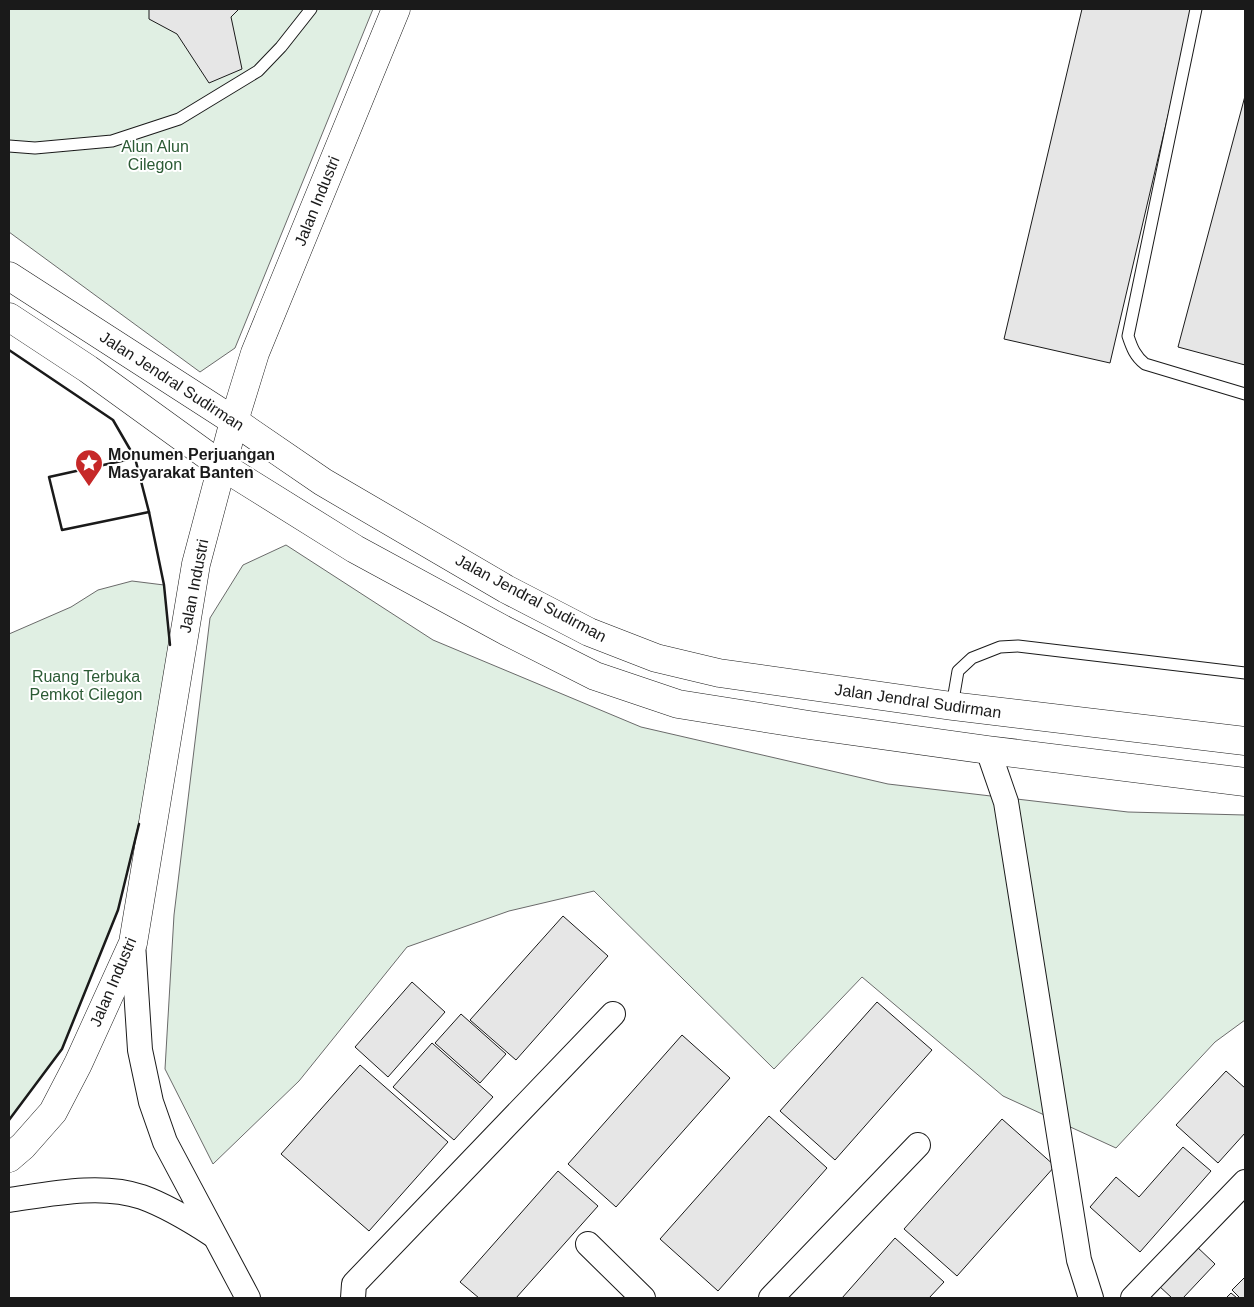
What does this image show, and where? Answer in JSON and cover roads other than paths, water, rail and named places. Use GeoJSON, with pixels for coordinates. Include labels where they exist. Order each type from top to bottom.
{"type":"FeatureCollection","features":[{"type":"Feature","properties":{"kind":"main road","name":"Jalan Industri"},"geometry":{"type":"LineString","coordinates":[[9,1158],[23,1146],[53,1112],[78,1064],[133,943],[196,564],[234,421],[255,353],[396,9]]}},
{"type":"Feature","properties":{"kind":"main road","name":"Jalan Jendral Sudirman"},"geometry":{"type":"LineString","coordinates":[[9,276],[234,421],[323,482],[506,589],[589,632],[656,658],[718,673],[952,706],[1245,742]]}},
{"type":"Feature","properties":{"kind":"main road"},"geometry":{"type":"LineString","coordinates":[[9,318],[88,369],[222,466],[355,548],[506,631],[595,676],[678,704],[809,726],[1245,782]]}},
{"type":"Feature","properties":{"kind":"street"},"geometry":{"type":"LineString","coordinates":[[988,750],[1006,802],[1079,1260],[1091,1298]]}},
{"type":"Feature","properties":{"kind":"street"},"geometry":{"type":"LineString","coordinates":[[133,943],[140,1050],[151,1102],[165,1142],[248,1298]]}},
{"type":"Feature","properties":{"kind":"street"},"geometry":{"type":"LineString","coordinates":[[353,1298],[354,1284],[613,1014]]}},
{"type":"Feature","properties":{"kind":"street"},"geometry":{"type":"LineString","coordinates":[[771,1298],[918,1145]]}},
{"type":"Feature","properties":{"kind":"street"},"geometry":{"type":"LineString","coordinates":[[1133,1298],[1245,1182]]}},
{"type":"Feature","properties":{"kind":"street"},"geometry":{"type":"LineString","coordinates":[[9,1200],[51,1194],[105,1190],[119,1192],[142,1197],[181,1214],[214,1236]]}},
{"type":"Feature","properties":{"kind":"street"},"geometry":{"type":"LineString","coordinates":[[588,1244],[643,1298]]}},
{"type":"Feature","properties":{"kind":"lane"},"geometry":{"type":"LineString","coordinates":[[9,146],[35,148],[112,142],[179,119],[258,71],[281,47],[311,9]]}},
{"type":"Feature","properties":{"kind":"lane"},"geometry":{"type":"LineString","coordinates":[[1196,9],[1128,336],[1132,349],[1145,364],[1245,394]]}},
{"type":"Feature","properties":{"kind":"lane"},"geometry":{"type":"LineString","coordinates":[[952,706],[958,671],[972,658],[1000,647],[1018,646],[1245,673]]}},
{"type":"Feature","properties":{"kind":"place","name":"Monumen Perjuangan Masyarakat Banten"},"geometry":{"type":"Point","coordinates":[89,487]}},
{"type":"Feature","properties":{"kind":"park label","name":"Alun Alun Cilegon"},"geometry":{"type":"Point","coordinates":[155,155]}},
{"type":"Feature","properties":{"kind":"park label","name":"Ruang Terbuka Pemkot Cilegon"},"geometry":{"type":"Point","coordinates":[86,685]}}]}
